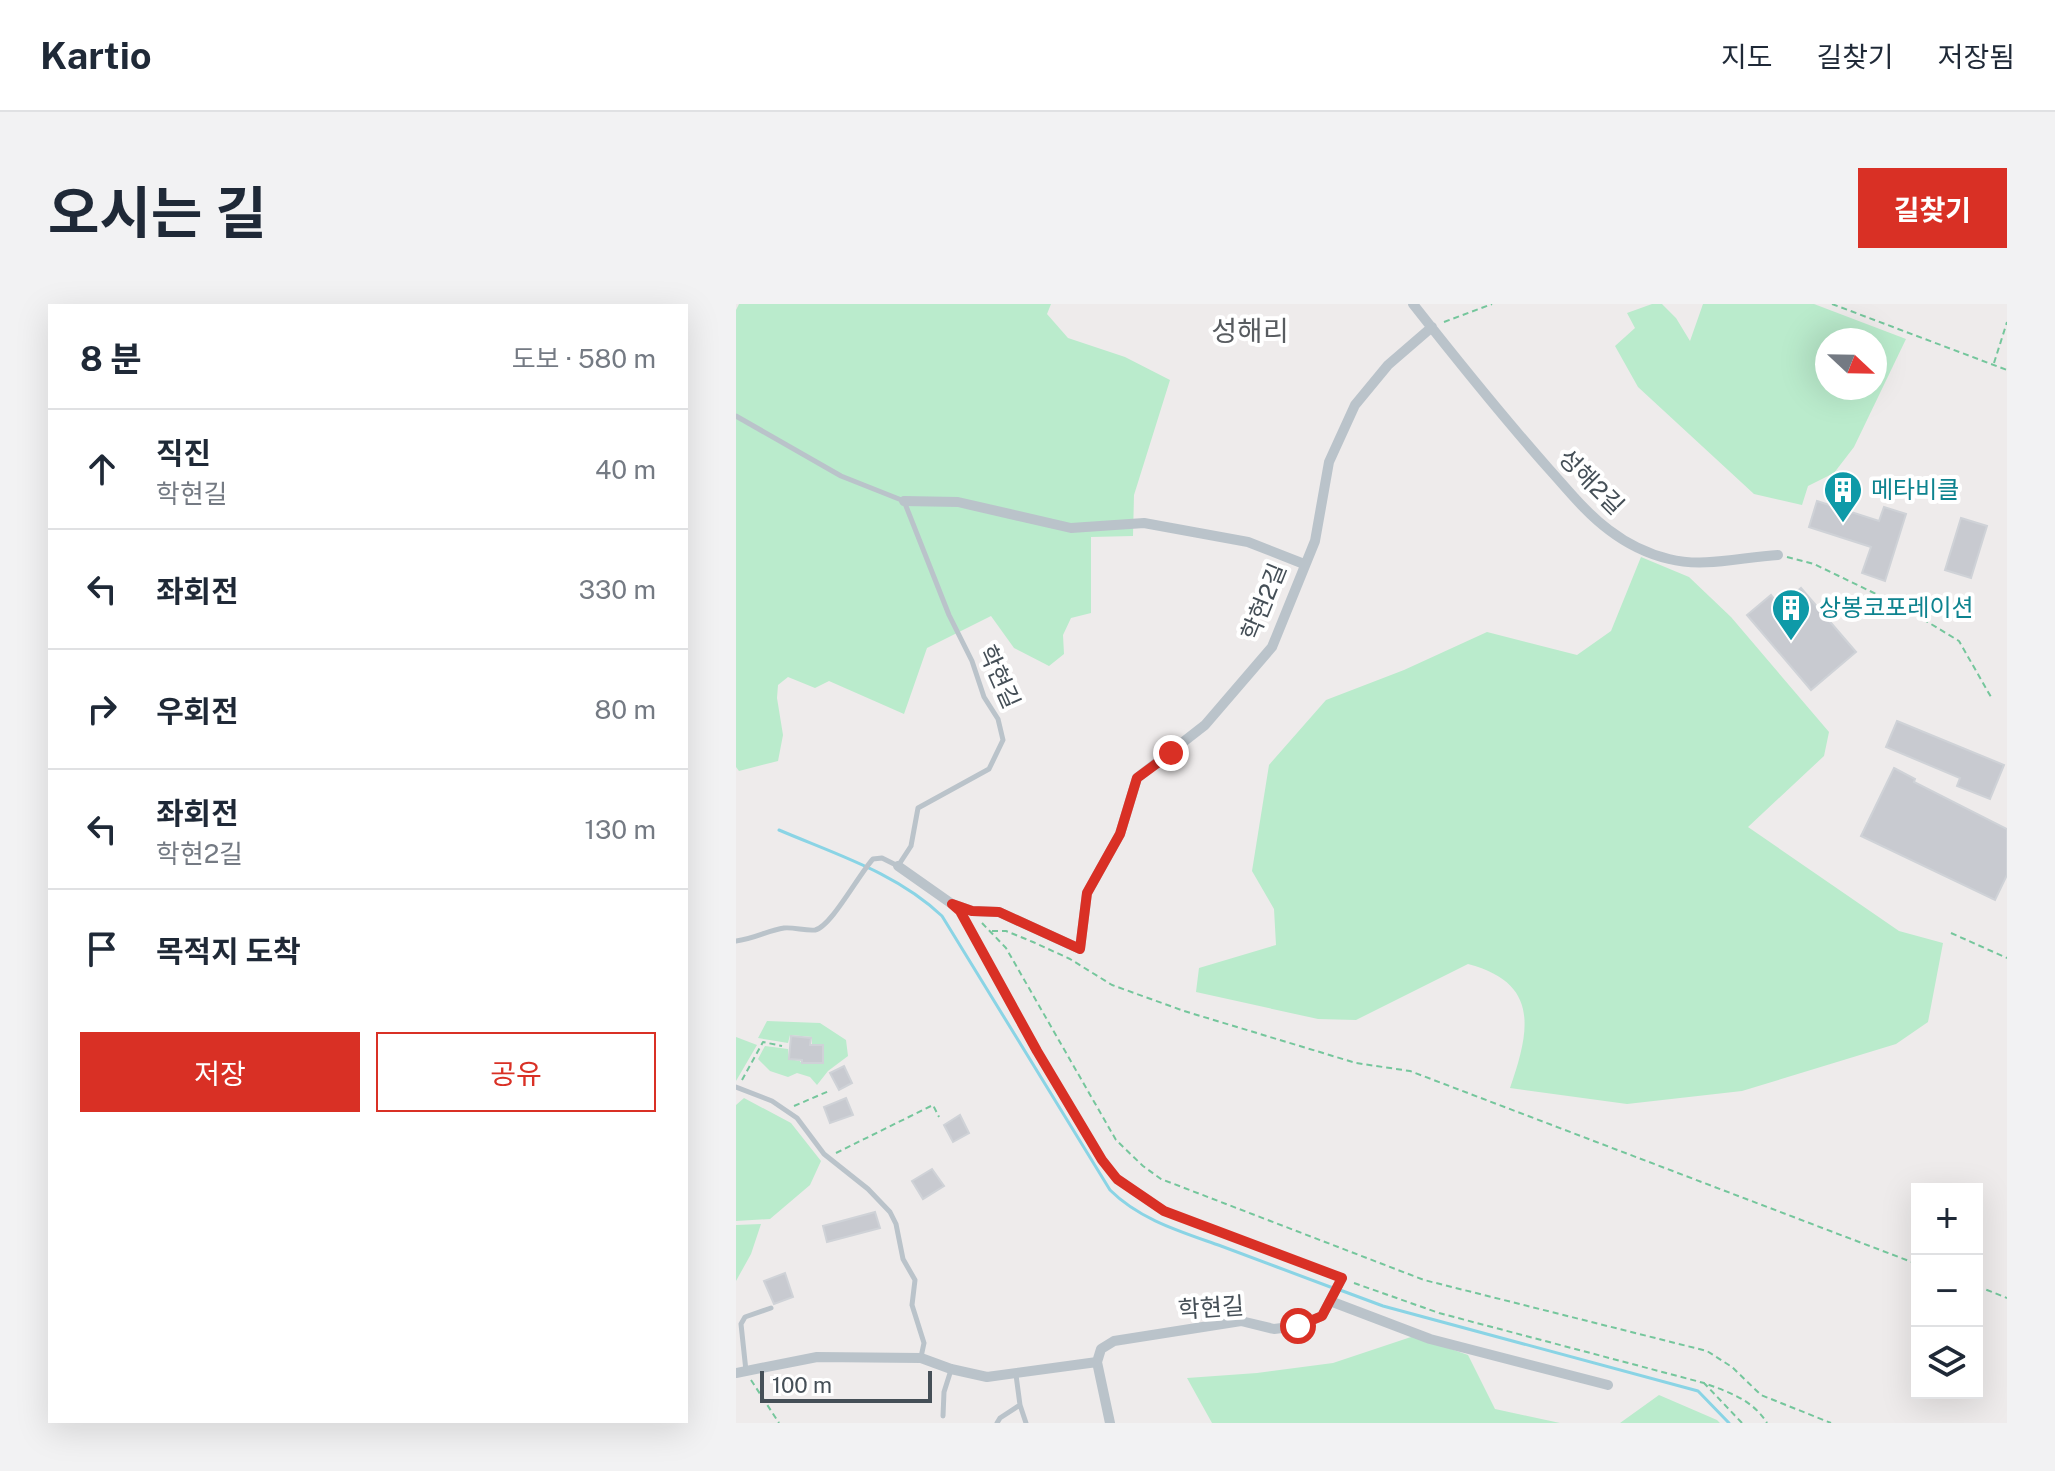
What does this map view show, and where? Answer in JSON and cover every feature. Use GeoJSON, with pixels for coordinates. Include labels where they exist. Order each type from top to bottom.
{"type":"FeatureCollection","features":[{"type":"Feature","properties":{"kind":"street","name":"성해2길"},"geometry":{"type":"LineString","coordinates":[[1413,304],[1534,452],[1609,531],[1668,559],[1696,564],[1778,555]]}},
{"type":"Feature","properties":{"kind":"street"},"geometry":{"type":"LineString","coordinates":[[1304,564],[1315,541],[1329,462],[1355,405],[1388,365],[1432,327]]}},
{"type":"Feature","properties":{"kind":"street","name":"학현2길"},"geometry":{"type":"LineString","coordinates":[[904,501],[958,502],[1071,528],[1144,523],[1248,542],[1304,564],[1272,647],[1205,725],[1137,778],[1120,834],[1087,893],[1080,949],[999,912],[972,911],[952,904]]}},
{"type":"Feature","properties":{"kind":"street"},"geometry":{"type":"LineString","coordinates":[[898,866],[952,904]]}},
{"type":"Feature","properties":{"kind":"street"},"geometry":{"type":"LineString","coordinates":[[1342,1278],[1330,1301],[1430,1339],[1608,1385]]}},
{"type":"Feature","properties":{"kind":"street","name":"학현길"},"geometry":{"type":"LineString","coordinates":[[741,1372],[817,1357],[921,1358],[987,1377],[1016,1375],[1097,1362],[1101,1349],[1114,1341],[1241,1321],[1274,1329],[1298,1326],[1322,1316],[1330,1301]]}},
{"type":"Feature","properties":{"kind":"street"},"geometry":{"type":"LineString","coordinates":[[1097,1362],[1110,1423]]}},
{"type":"Feature","properties":{"kind":"lane"},"geometry":{"type":"LineString","coordinates":[[736,416],[841,476],[904,501]]}},
{"type":"Feature","properties":{"kind":"lane","name":"학현길"},"geometry":{"type":"LineString","coordinates":[[898,866],[911,846],[918,808],[989,769],[1003,740],[998,719],[984,697],[972,661],[949,615],[904,501]]}},
{"type":"Feature","properties":{"kind":"lane"},"geometry":{"type":"LineString","coordinates":[[736,941],[783,928],[819,929],[829,923],[873,859],[882,858],[898,866]]}},
{"type":"Feature","properties":{"kind":"lane"},"geometry":{"type":"LineString","coordinates":[[737,1088],[785,1109],[797,1118],[828,1157],[879,1198],[890,1212],[896,1224],[903,1259],[915,1280],[912,1305],[924,1343],[921,1358]]}},
{"type":"Feature","properties":{"kind":"lane"},"geometry":{"type":"LineString","coordinates":[[741,1372],[741,1324],[745,1317],[771,1308]]}},
{"type":"Feature","properties":{"kind":"lane"},"geometry":{"type":"LineString","coordinates":[[943,1416],[944,1392],[951,1369]]}},
{"type":"Feature","properties":{"kind":"lane"},"geometry":{"type":"LineString","coordinates":[[1016,1375],[1026,1423]]}},
{"type":"Feature","properties":{"kind":"lane"},"geometry":{"type":"LineString","coordinates":[[997,1423],[1020,1405]]}},
{"type":"Feature","properties":{"kind":"path"},"geometry":{"type":"LineString","coordinates":[[1432,327],[1492,304]]}},
{"type":"Feature","properties":{"kind":"path"},"geometry":{"type":"LineString","coordinates":[[1832,304],[2007,370]]}},
{"type":"Feature","properties":{"kind":"path"},"geometry":{"type":"LineString","coordinates":[[1994,365],[2007,322]]}},
{"type":"Feature","properties":{"kind":"path"},"geometry":{"type":"LineString","coordinates":[[1778,555],[1814,564],[1903,607],[1959,641],[1991,697]]}},
{"type":"Feature","properties":{"kind":"path"},"geometry":{"type":"LineString","coordinates":[[952,904],[960,911],[1037,1051],[1102,1160],[1117,1179],[1164,1211],[1384,1296],[1704,1383],[1743,1398],[1761,1413],[1767,1423]]}},
{"type":"Feature","properties":{"kind":"path"},"geometry":{"type":"LineString","coordinates":[[973,918],[992,931],[1006,948],[1116,1140],[1161,1179],[1424,1280],[1707,1351],[1732,1367],[1761,1395],[1831,1423]]}},
{"type":"Feature","properties":{"kind":"path"},"geometry":{"type":"LineString","coordinates":[[992,931],[1006,931],[1033,942],[1070,959],[1112,985],[1155,1001],[1251,1034],[1356,1063],[1410,1071],[1911,1262]]}},
{"type":"Feature","properties":{"kind":"path"},"geometry":{"type":"LineString","coordinates":[[1951,933],[2007,958]]}},
{"type":"Feature","properties":{"kind":"path"},"geometry":{"type":"LineString","coordinates":[[737,1088],[763,1042],[782,1046]]}},
{"type":"Feature","properties":{"kind":"path"},"geometry":{"type":"LineString","coordinates":[[785,1109],[829,1091]]}},
{"type":"Feature","properties":{"kind":"path"},"geometry":{"type":"LineString","coordinates":[[828,1157],[933,1105],[939,1117]]}},
{"type":"Feature","properties":{"kind":"path"},"geometry":{"type":"LineString","coordinates":[[1983,1288],[2007,1298]]}},
{"type":"Feature","properties":{"kind":"path"},"geometry":{"type":"LineString","coordinates":[[741,1372],[779,1423]]}},
{"type":"Feature","properties":{"kind":"path"},"geometry":{"type":"LineString","coordinates":[[1704,1383],[1742,1423]]}},
{"type":"Feature","properties":{"kind":"green space"},"geometry":{"type":"Polygon","coordinates":[[[739,304],[1051,304],[1047,314],[1068,338],[1125,357],[1170,380],[1134,495],[1133,536],[1091,537],[1091,613],[1071,618],[1063,635],[1064,654],[1049,666],[1014,648],[991,616],[927,648],[904,714],[829,681],[815,688],[788,677],[778,685],[783,735],[778,761],[739,771],[736,767],[736,310],[739,304]]]}},
{"type":"Feature","properties":{"kind":"green space"},"geometry":{"type":"Polygon","coordinates":[[[1652,304],[1662,304],[1676,318],[1690,341],[1703,304],[1814,304],[1877,328],[1815,328],[1815,400],[1877,400],[1854,447],[1834,473],[1808,486],[1802,505],[1754,494],[1638,387],[1615,346],[1635,328],[1627,313],[1652,304]]]}},
{"type":"Feature","properties":{"kind":"green space"},"geometry":{"type":"Polygon","coordinates":[[[1887,332],[1906,339],[1887,378],[1887,332]]]}},
{"type":"Feature","properties":{"kind":"green space"},"geometry":{"type":"Polygon","coordinates":[[[1641,557],[1689,577],[1731,617],[1829,732],[1824,756],[1748,827],[1899,931],[1943,943],[1928,1022],[1896,1044],[1742,1091],[1627,1104],[1510,1088],[1522,1047],[1524,1011],[1508,983],[1491,972],[1468,964],[1356,1020],[1318,1019],[1196,992],[1199,968],[1276,945],[1274,909],[1252,871],[1269,765],[1326,700],[1404,670],[1487,632],[1577,655],[1611,631],[1641,557]]]}},
{"type":"Feature","properties":{"kind":"green space"},"geometry":{"type":"Polygon","coordinates":[[[767,1021],[820,1023],[846,1040],[848,1056],[828,1071],[817,1085],[810,1077],[797,1073],[788,1077],[770,1071],[758,1059],[765,1046],[788,1049],[789,1059],[802,1064],[823,1064],[824,1045],[812,1044],[812,1037],[790,1035],[788,1043],[758,1038],[767,1021]]]}},
{"type":"Feature","properties":{"kind":"green space"},"geometry":{"type":"Polygon","coordinates":[[[736,1037],[757,1045],[736,1081],[736,1037]]]}},
{"type":"Feature","properties":{"kind":"green space"},"geometry":{"type":"Polygon","coordinates":[[[744,1098],[791,1123],[821,1161],[810,1185],[770,1219],[736,1221],[736,1105],[744,1098]]]}},
{"type":"Feature","properties":{"kind":"green space"},"geometry":{"type":"Polygon","coordinates":[[[761,1224],[751,1254],[736,1281],[736,1225],[761,1224]]]}},
{"type":"Feature","properties":{"kind":"green space"},"geometry":{"type":"Polygon","coordinates":[[[1414,1336],[1468,1355],[1495,1409],[1560,1423],[1212,1423],[1187,1378],[1333,1363],[1414,1336]]]}},
{"type":"Feature","properties":{"kind":"green space"},"geometry":{"type":"Polygon","coordinates":[[[1659,1395],[1717,1420],[1720,1423],[1620,1423],[1659,1395]]]}},
{"type":"Feature","properties":{"kind":"building"},"geometry":{"type":"Polygon","coordinates":[[[1817,501],[1879,521],[1884,507],[1906,514],[1885,581],[1862,573],[1871,547],[1809,527],[1817,501]]]}},
{"type":"Feature","properties":{"kind":"building"},"geometry":{"type":"Polygon","coordinates":[[[1961,518],[1987,526],[1971,578],[1945,570],[1961,518]]]}},
{"type":"Feature","properties":{"kind":"building"},"geometry":{"type":"Polygon","coordinates":[[[1801,588],[1856,652],[1811,690],[1747,615],[1771,595],[1780,606],[1801,588]]]}},
{"type":"Feature","properties":{"kind":"building"},"geometry":{"type":"Polygon","coordinates":[[[1897,721],[2004,765],[1990,799],[1957,786],[1960,778],[1886,747],[1897,721]]]}},
{"type":"Feature","properties":{"kind":"building"},"geometry":{"type":"Polygon","coordinates":[[[1894,768],[1915,779],[1914,782],[2007,829],[2007,875],[1995,900],[1861,836],[1894,768]]]}},
{"type":"Feature","properties":{"kind":"building"},"geometry":{"type":"Polygon","coordinates":[[[791,1036],[811,1038],[810,1045],[823,1045],[823,1063],[802,1063],[802,1060],[789,1059],[791,1036]]]}},
{"type":"Feature","properties":{"kind":"building"},"geometry":{"type":"Polygon","coordinates":[[[844,1066],[852,1083],[839,1090],[830,1073],[844,1066]]]}},
{"type":"Feature","properties":{"kind":"building"},"geometry":{"type":"Polygon","coordinates":[[[846,1098],[853,1115],[830,1123],[824,1107],[846,1098]]]}},
{"type":"Feature","properties":{"kind":"building"},"geometry":{"type":"Polygon","coordinates":[[[960,1115],[969,1133],[953,1142],[944,1125],[960,1115]]]}},
{"type":"Feature","properties":{"kind":"building"},"geometry":{"type":"Polygon","coordinates":[[[932,1169],[944,1186],[923,1199],[912,1181],[932,1169]]]}},
{"type":"Feature","properties":{"kind":"building"},"geometry":{"type":"Polygon","coordinates":[[[875,1212],[880,1228],[827,1242],[823,1226],[875,1212]]]}},
{"type":"Feature","properties":{"kind":"building"},"geometry":{"type":"Polygon","coordinates":[[[785,1273],[793,1297],[774,1304],[764,1281],[785,1273]]]}},
{"type":"Feature","properties":{"kind":"waterway"},"geometry":{"type":"LineString","coordinates":[[779,830],[885,876],[942,916],[1110,1190],[1122,1200],[1148,1217],[1177,1230],[1333,1288]]}},
{"type":"Feature","properties":{"kind":"waterway"},"geometry":{"type":"LineString","coordinates":[[1340,1290],[1383,1306],[1698,1391],[1729,1423]]}},
{"type":"Feature","properties":{"kind":"place","name":"메타비클"},"geometry":{"type":"Point","coordinates":[1843,524]}},
{"type":"Feature","properties":{"kind":"place","name":"상봉코포레이션"},"geometry":{"type":"Point","coordinates":[1791,642]}},
{"type":"Feature","properties":{"kind":"district","name":"성해리"},"geometry":{"type":"Point","coordinates":[1250,331]}},
{"type":"Feature","properties":{"kind":"route"},"geometry":{"type":"LineString","coordinates":[[1171,753],[1137,778],[1120,834],[1087,893],[1080,949],[999,912],[972,911],[952,904],[960,911],[1037,1051],[1102,1160],[1117,1179],[1164,1211],[1342,1278],[1322,1316],[1298,1326]]}}]}
